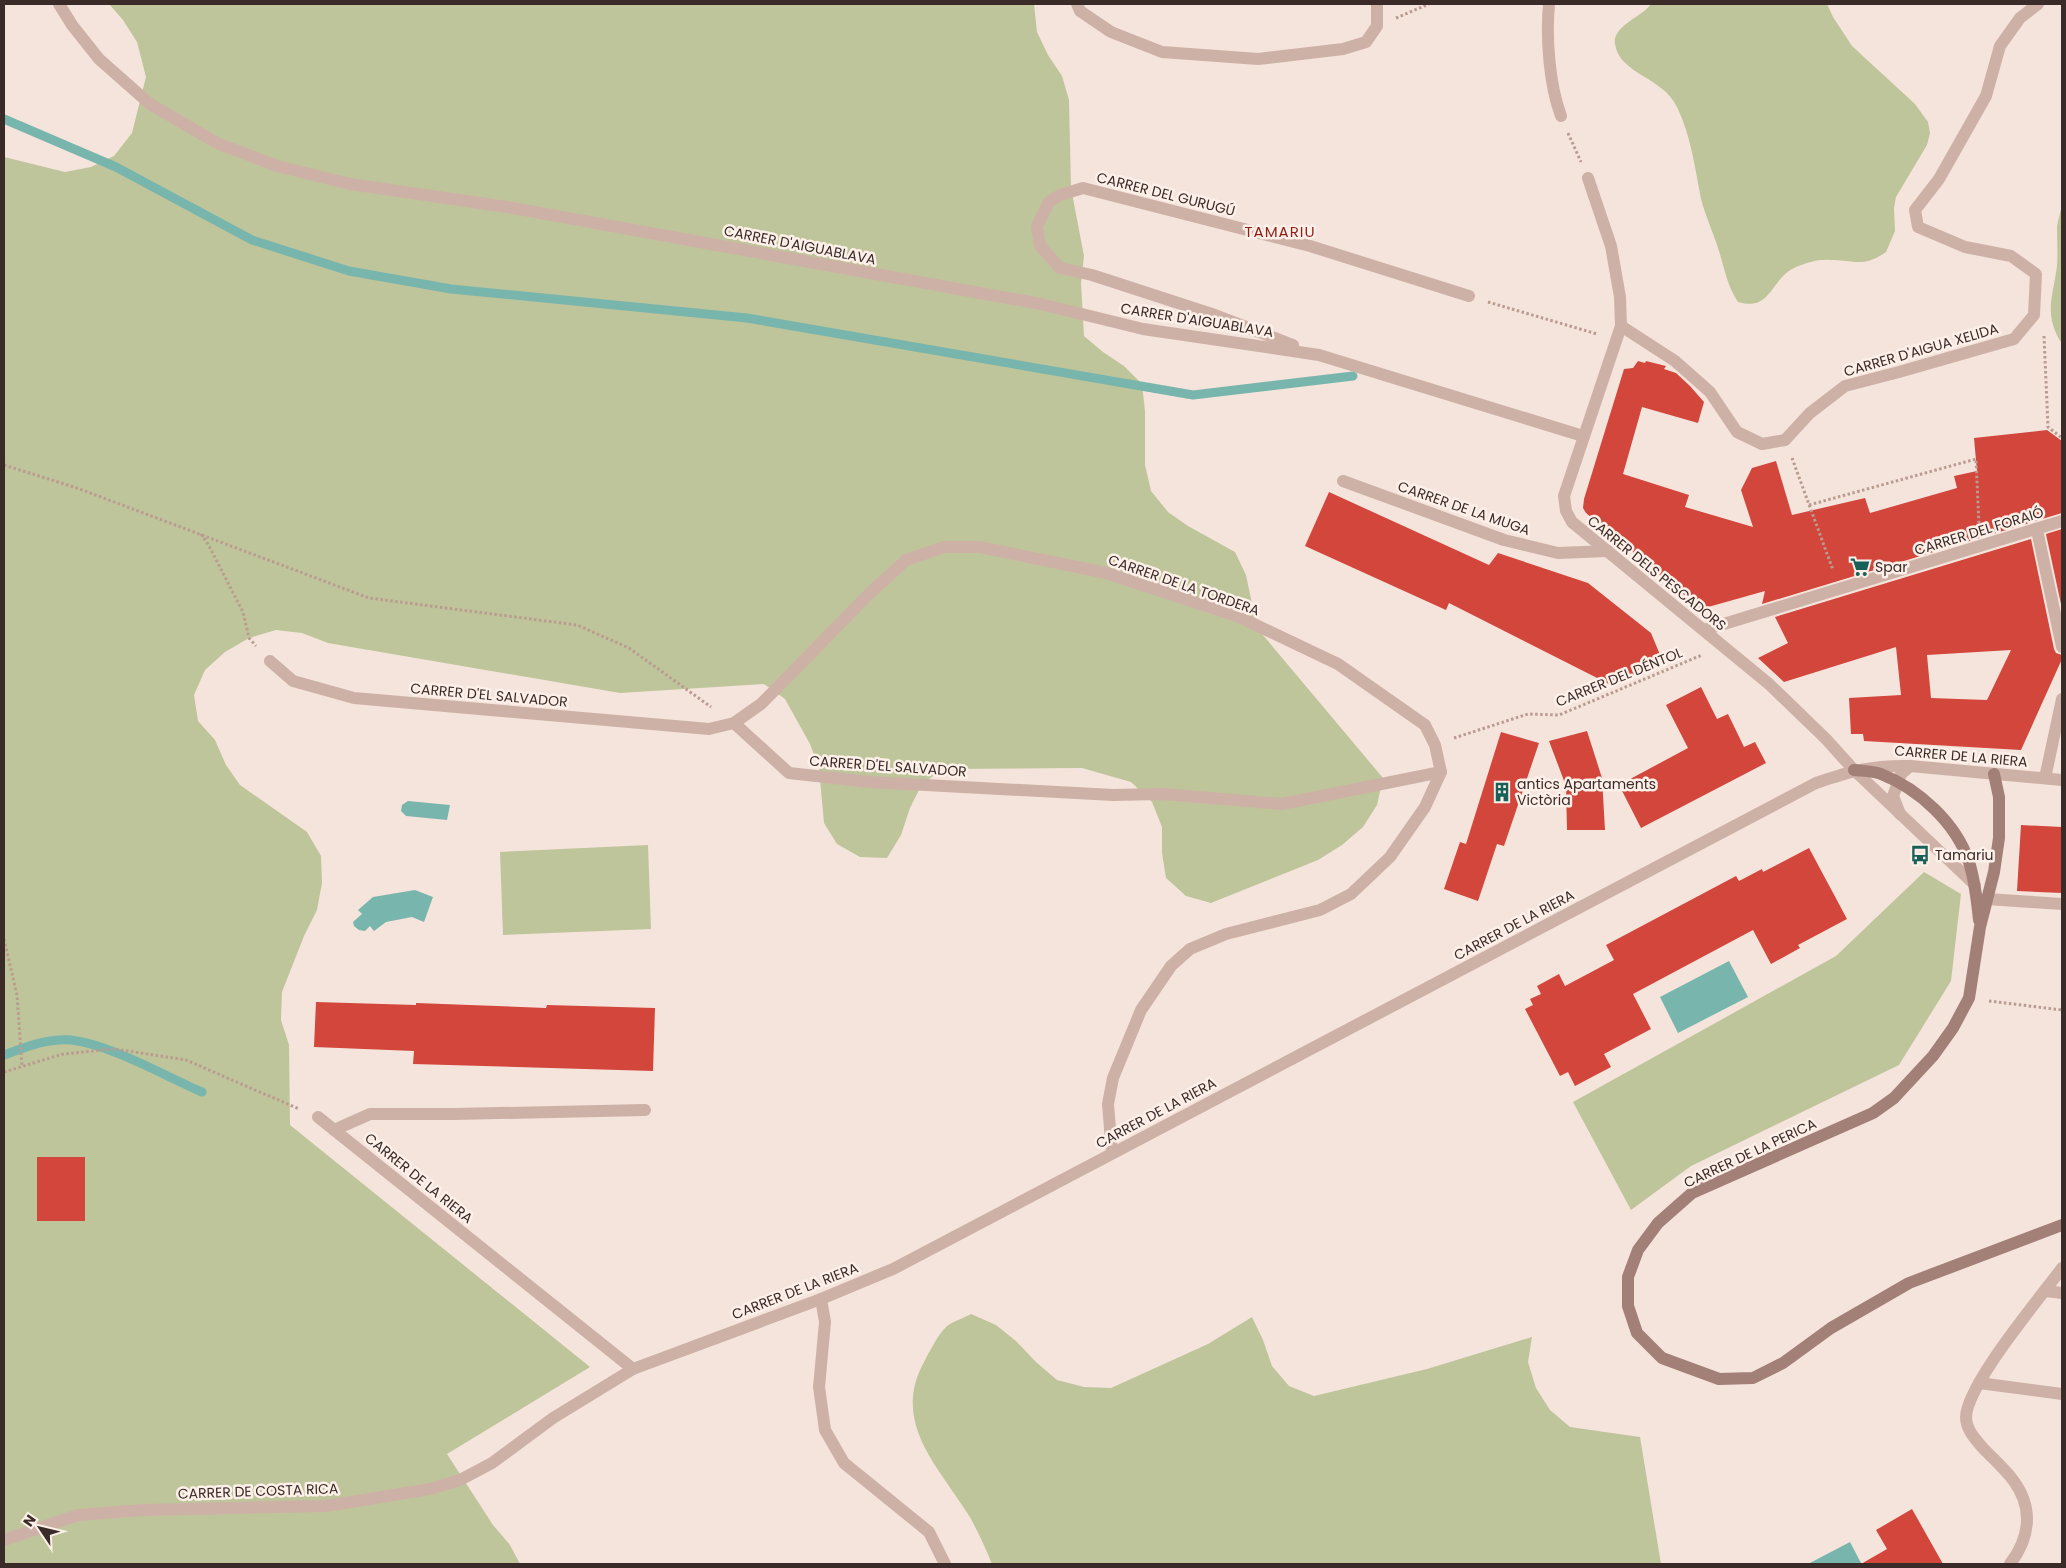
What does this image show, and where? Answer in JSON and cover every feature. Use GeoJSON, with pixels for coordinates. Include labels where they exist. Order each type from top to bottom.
{"type":"FeatureCollection","features":[{"type":"Feature","properties":{"kind":"street","name":"CARRER D'AIGUABLAVA"},"geometry":{"type":"LineString","coordinates":[[59,4],[72,25],[99,59],[150,104],[217,143],[277,166],[350,184],[507,207],[1041,304],[1144,329],[1319,355],[1583,436]]}},
{"type":"Feature","properties":{"kind":"street"},"geometry":{"type":"LineString","coordinates":[[1077,4],[1080,11],[1111,32],[1162,52],[1258,59],[1343,49],[1366,42],[1377,26],[1377,4]]}},
{"type":"Feature","properties":{"kind":"street"},"geometry":{"type":"LineString","coordinates":[[1549,4],[1550,60],[1556,102],[1561,116]]}},
{"type":"Feature","properties":{"kind":"street"},"geometry":{"type":"LineString","coordinates":[[2029,321],[2034,315],[2036,274],[2011,256],[1965,247],[1918,227],[1915,210],[1938,179],[1986,96],[2000,46],[2020,18],[2038,4]]}},
{"type":"Feature","properties":{"kind":"street","name":"CARRER DELS PESCADORS"},"geometry":{"type":"LineString","coordinates":[[1588,178],[1611,246],[1620,297],[1621,326],[1564,496],[1566,511],[1572,522],[1769,684],[1826,739],[1854,770],[1975,884]]}},
{"type":"Feature","properties":{"kind":"street","name":"CARRER DEL GURUGÚ"},"geometry":{"type":"LineString","coordinates":[[1319,355],[1215,315],[1092,275],[1060,268],[1040,246],[1037,226],[1049,202],[1060,195],[1083,188],[1310,246],[1469,296]]}},
{"type":"Feature","properties":{"kind":"street","name":"CARRER D'AIGUA XELIDA"},"geometry":{"type":"LineString","coordinates":[[1785,440],[1810,413],[1845,386],[2014,338],[2029,321]]}},
{"type":"Feature","properties":{"kind":"street"},"geometry":{"type":"LineString","coordinates":[[1621,326],[1675,361],[1710,392],[1737,432],[1762,444],[1785,440]]}},
{"type":"Feature","properties":{"kind":"street","name":"CARRER DE LA MUGA"},"geometry":{"type":"LineString","coordinates":[[1343,481],[1504,540],[1558,554],[1608,551]]}},
{"type":"Feature","properties":{"kind":"street","name":"CARRER DEL FORAIÓ"},"geometry":{"type":"LineString","coordinates":[[1704,630],[2062,521]]}},
{"type":"Feature","properties":{"kind":"street"},"geometry":{"type":"LineString","coordinates":[[2037,530],[2062,647]]}},
{"type":"Feature","properties":{"kind":"street","name":"CARRER DE LA TORDERA"},"geometry":{"type":"LineString","coordinates":[[734,723],[761,704],[869,594],[906,560],[944,547],[980,547],[1106,573],[1237,616],[1338,664],[1425,725],[1435,745],[1441,772]]}},
{"type":"Feature","properties":{"kind":"street","name":"CARRER D'EL SALVADOR"},"geometry":{"type":"LineString","coordinates":[[270,662],[293,681],[354,698],[709,729],[734,723],[789,773],[870,782],[1113,795],[1162,794],[1282,804],[1441,772]]}},
{"type":"Feature","properties":{"kind":"street"},"geometry":{"type":"LineString","coordinates":[[2045,778],[2062,699]]}},
{"type":"Feature","properties":{"kind":"street","name":"CARRER DE LA RIERA"},"geometry":{"type":"LineString","coordinates":[[318,1117],[633,1369],[821,1299],[893,1269],[1816,783],[1854,770],[1884,766],[1910,766],[2062,780]]}},
{"type":"Feature","properties":{"kind":"street"},"geometry":{"type":"LineString","coordinates":[[1900,814],[1893,796],[1897,782],[1910,766]]}},
{"type":"Feature","properties":{"kind":"street"},"geometry":{"type":"LineString","coordinates":[[1854,770],[1879,774],[1897,782],[1932,808],[1947,824],[1960,842],[1969,862],[1975,884],[1980,927]]}},
{"type":"Feature","properties":{"kind":"street"},"geometry":{"type":"LineString","coordinates":[[1112,1153],[1108,1104],[1113,1078],[1140,1010],[1171,966],[1190,949],[1226,934],[1320,910],[1351,894],[1390,856],[1425,807],[1441,772]]}},
{"type":"Feature","properties":{"kind":"street"},"geometry":{"type":"LineString","coordinates":[[1980,927],[1994,872],[1999,838],[1999,797],[1994,774]]}},
{"type":"Feature","properties":{"kind":"street"},"geometry":{"type":"LineString","coordinates":[[1987,899],[2062,904]]}},
{"type":"Feature","properties":{"kind":"street","name":"CARRER DE LA PERICA"},"geometry":{"type":"LineString","coordinates":[[1980,927],[1969,998],[1953,1028],[1934,1056],[1894,1098],[1873,1113],[1692,1193],[1658,1223],[1638,1250],[1628,1277],[1628,1306],[1637,1333],[1662,1358],[1719,1379],[1753,1378],[1783,1363],[1831,1328],[1909,1283],[2062,1225]]}},
{"type":"Feature","properties":{"kind":"street"},"geometry":{"type":"LineString","coordinates":[[334,1130],[370,1114],[645,1110]]}},
{"type":"Feature","properties":{"kind":"street"},"geometry":{"type":"LineString","coordinates":[[2010,1564],[2020,1550],[2026,1533],[2028,1517],[2023,1499],[2014,1480],[1971,1434],[1966,1418],[1971,1397],[1995,1358],[2062,1268]]}},
{"type":"Feature","properties":{"kind":"street"},"geometry":{"type":"LineString","coordinates":[[2045,1291],[2062,1293]]}},
{"type":"Feature","properties":{"kind":"street"},"geometry":{"type":"LineString","coordinates":[[821,1299],[825,1322],[818,1387],[825,1430],[844,1463],[929,1532],[945,1564]]}},
{"type":"Feature","properties":{"kind":"street","name":"CARRER DE COSTA RICA"},"geometry":{"type":"LineString","coordinates":[[4,1540],[78,1515],[144,1510],[326,1506],[430,1489],[460,1480],[492,1463],[553,1418],[633,1369]]}},
{"type":"Feature","properties":{"kind":"street"},"geometry":{"type":"LineString","coordinates":[[1979,1383],[2062,1394]]}},
{"type":"Feature","properties":{"kind":"path"},"geometry":{"type":"LineString","coordinates":[[1377,26],[1419,10],[1429,4]]}},
{"type":"Feature","properties":{"kind":"path"},"geometry":{"type":"LineString","coordinates":[[1561,116],[1588,178]]}},
{"type":"Feature","properties":{"kind":"path"},"geometry":{"type":"LineString","coordinates":[[1469,296],[1617,340]]}},
{"type":"Feature","properties":{"kind":"path"},"geometry":{"type":"LineString","coordinates":[[2029,321],[2045,337],[2048,427],[2062,438]]}},
{"type":"Feature","properties":{"kind":"path"},"geometry":{"type":"LineString","coordinates":[[1785,440],[1840,589]]}},
{"type":"Feature","properties":{"kind":"path"},"geometry":{"type":"LineString","coordinates":[[1809,505],[1976,459],[1979,546]]}},
{"type":"Feature","properties":{"kind":"path"},"geometry":{"type":"LineString","coordinates":[[4,464],[77,488],[369,598],[578,625],[629,648],[734,723]]}},
{"type":"Feature","properties":{"kind":"path"},"geometry":{"type":"LineString","coordinates":[[201,534],[243,612],[249,638],[270,662]]}},
{"type":"Feature","properties":{"kind":"path","name":"CARRER DEL DÉNTOL"},"geometry":{"type":"LineString","coordinates":[[1435,745],[1528,714],[1559,714],[1724,646]]}},
{"type":"Feature","properties":{"kind":"path"},"geometry":{"type":"LineString","coordinates":[[4,939],[17,995],[22,1067]]}},
{"type":"Feature","properties":{"kind":"path"},"geometry":{"type":"LineString","coordinates":[[1969,998],[2062,1010]]}},
{"type":"Feature","properties":{"kind":"path"},"geometry":{"type":"LineString","coordinates":[[4,1072],[63,1054],[115,1048],[186,1060],[318,1117]]}},
{"type":"Feature","properties":{"kind":"green space"},"geometry":{"type":"Polygon","coordinates":[[[109,4],[1034,4],[1037,32],[1048,55],[1062,76],[1069,100],[1071,188],[1084,256],[1081,283],[1084,336],[1124,366],[1142,384],[1145,411],[1145,465],[1151,491],[1168,512],[1188,526],[1235,552],[1246,575],[1257,628],[1383,778],[1377,805],[1363,827],[1342,845],[1318,860],[1211,903],[1186,896],[1166,878],[1162,853],[1162,827],[1152,802],[1131,782],[1082,768],[943,769],[922,784],[910,808],[901,835],[887,858],[860,857],[837,844],[824,823],[819,768],[810,744],[785,699],[764,684],[620,693],[328,643],[302,633],[276,630],[249,638],[225,652],[205,670],[194,695],[198,721],[215,740],[226,765],[240,785],[307,832],[321,856],[322,883],[317,910],[304,936],[282,992],[281,1020],[289,1045],[290,1125],[590,1367],[447,1454],[493,1525],[510,1545],[520,1564],[4,1564],[4,157],[65,172],[91,167],[114,156],[132,133],[146,77],[137,42],[123,20],[109,4]]]}},
{"type":"Feature","properties":{"kind":"green space"},"geometry":{"type":"Polygon","coordinates":[[[1651,4],[1827,4],[1852,46],[1915,104],[1928,122],[1930,133],[1927,145],[1896,197],[1894,208],[1895,231],[1886,252],[1865,262],[1826,260],[1804,264],[1787,272],[1770,292],[1758,302],[1749,304],[1738,302],[1728,281],[1701,199],[1689,141],[1677,107],[1662,89],[1624,62],[1618,54],[1615,44],[1618,32],[1651,4]]]}},
{"type":"Feature","properties":{"kind":"green space"},"geometry":{"type":"Polygon","coordinates":[[[2062,204],[2062,344],[2053,323],[2051,305],[2057,266],[2057,227],[2062,204]]]}},
{"type":"Feature","properties":{"kind":"green space"},"geometry":{"type":"Polygon","coordinates":[[[648,845],[651,929],[503,935],[500,852],[648,845]]]}},
{"type":"Feature","properties":{"kind":"green space"},"geometry":{"type":"Polygon","coordinates":[[[1924,872],[1961,894],[1951,981],[1899,1065],[1691,1166],[1631,1210],[1573,1102],[1836,956],[1924,872]]]}},
{"type":"Feature","properties":{"kind":"green space"},"geometry":{"type":"Polygon","coordinates":[[[971,1314],[996,1325],[1016,1341],[1057,1380],[1084,1387],[1111,1388],[1208,1344],[1252,1317],[1272,1366],[1289,1386],[1314,1396],[1427,1369],[1532,1337],[1528,1362],[1536,1388],[1550,1410],[1570,1427],[1640,1437],[1661,1564],[992,1564],[971,1519],[934,1464],[924,1445],[916,1426],[913,1406],[915,1384],[937,1338],[947,1326],[971,1314]]]}},
{"type":"Feature","properties":{"kind":"water"},"geometry":{"type":"Polygon","coordinates":[[[408,801],[450,805],[447,820],[406,816],[401,811],[402,805],[408,801]]]}},
{"type":"Feature","properties":{"kind":"water"},"geometry":{"type":"Polygon","coordinates":[[[415,890],[433,897],[424,922],[412,917],[386,922],[374,931],[370,926],[365,931],[359,930],[354,926],[353,922],[362,914],[358,910],[373,897],[415,890]]]}},
{"type":"Feature","properties":{"kind":"water"},"geometry":{"type":"Polygon","coordinates":[[[1729,961],[1748,997],[1678,1033],[1660,997],[1729,961]]]}},
{"type":"Feature","properties":{"kind":"water"},"geometry":{"type":"Polygon","coordinates":[[[1850,1542],[1861,1563],[1808,1564],[1850,1542]]]}},
{"type":"Feature","properties":{"kind":"building"},"geometry":{"type":"Polygon","coordinates":[[[1638,361],[1666,366],[1664,369],[1676,373],[1704,402],[1698,423],[1642,407],[1623,474],[1689,495],[1685,507],[1753,527],[1741,490],[1752,468],[1776,461],[1792,515],[1865,498],[1870,513],[1957,488],[1954,476],[1977,471],[1974,438],[2047,430],[2062,441],[2062,513],[1762,604],[1765,591],[1701,609],[1586,513],[1583,508],[1584,499],[1624,369],[1633,368],[1638,361]]]}},
{"type":"Feature","properties":{"kind":"building"},"geometry":{"type":"Polygon","coordinates":[[[1329,492],[1489,565],[1498,553],[1588,583],[1651,633],[1663,662],[1611,685],[1449,603],[1446,610],[1305,546],[1329,492]]]}},
{"type":"Feature","properties":{"kind":"building"},"geometry":{"type":"Polygon","coordinates":[[[2062,529],[2062,609],[2046,534],[2062,529]]]}},
{"type":"Feature","properties":{"kind":"building"},"geometry":{"type":"Polygon","coordinates":[[[2031,539],[2054,649],[2056,653],[2062,655],[2062,659],[2021,750],[1864,741],[1863,734],[1851,734],[1849,698],[1901,695],[1896,647],[1784,682],[1758,658],[1788,643],[1775,617],[2031,539]],[[2011,650],[1927,655],[1931,698],[1987,700],[2011,650]]]}},
{"type":"Feature","properties":{"kind":"building"},"geometry":{"type":"Polygon","coordinates":[[[1701,687],[1717,719],[1728,714],[1744,747],[1755,742],[1766,763],[1641,828],[1619,785],[1688,748],[1666,705],[1701,687]]]}},
{"type":"Feature","properties":{"kind":"building","name":"antics Apartaments Victòria"},"geometry":{"type":"Polygon","coordinates":[[[1587,731],[1602,778],[1605,830],[1567,830],[1566,786],[1549,741],[1587,731]]]}},
{"type":"Feature","properties":{"kind":"building","name":"antics Apartaments Victòria"},"geometry":{"type":"Polygon","coordinates":[[[1501,732],[1539,743],[1504,846],[1497,844],[1478,901],[1444,889],[1460,842],[1466,844],[1501,732]]]}},
{"type":"Feature","properties":{"kind":"building"},"geometry":{"type":"Polygon","coordinates":[[[2021,825],[2062,827],[2062,893],[2017,891],[2021,825]]]}},
{"type":"Feature","properties":{"kind":"building"},"geometry":{"type":"Polygon","coordinates":[[[1809,848],[1847,919],[1798,945],[1800,948],[1771,964],[1753,930],[1633,994],[1651,1029],[1604,1054],[1611,1067],[1575,1086],[1568,1072],[1560,1076],[1525,1009],[1533,1005],[1530,999],[1541,994],[1537,986],[1559,974],[1565,986],[1614,960],[1606,945],[1736,876],[1739,881],[1762,869],[1763,872],[1809,848]]]}},
{"type":"Feature","properties":{"kind":"building"},"geometry":{"type":"Polygon","coordinates":[[[316,1002],[416,1005],[416,1003],[546,1008],[547,1005],[655,1008],[653,1071],[413,1064],[414,1051],[314,1047],[316,1002]]]}},
{"type":"Feature","properties":{"kind":"building"},"geometry":{"type":"Polygon","coordinates":[[[37,1157],[85,1157],[85,1221],[37,1221],[37,1157]]]}},
{"type":"Feature","properties":{"kind":"building"},"geometry":{"type":"Polygon","coordinates":[[[1912,1509],[1943,1564],[1861,1564],[1887,1549],[1876,1530],[1912,1509]]]}},
{"type":"Feature","properties":{"kind":"waterway"},"geometry":{"type":"LineString","coordinates":[[4,119],[116,167],[252,240],[349,271],[451,289],[747,318],[1193,395],[1353,376]]}},
{"type":"Feature","properties":{"kind":"waterway"},"geometry":{"type":"LineString","coordinates":[[4,1055],[45,1042],[71,1040],[119,1054],[202,1092]]}},
{"type":"Feature","properties":{"kind":"place","name":"Spar"},"geometry":{"type":"Point","coordinates":[1860,567]}},
{"type":"Feature","properties":{"kind":"place","name":"antics Apartaments Victòria"},"geometry":{"type":"Point","coordinates":[1502,792]}},
{"type":"Feature","properties":{"kind":"place","name":"Tamariu"},"geometry":{"type":"Point","coordinates":[1920,855]}},
{"type":"Feature","properties":{"kind":"district","name":"TAMARIU"},"geometry":{"type":"Point","coordinates":[1280,232]}}]}
